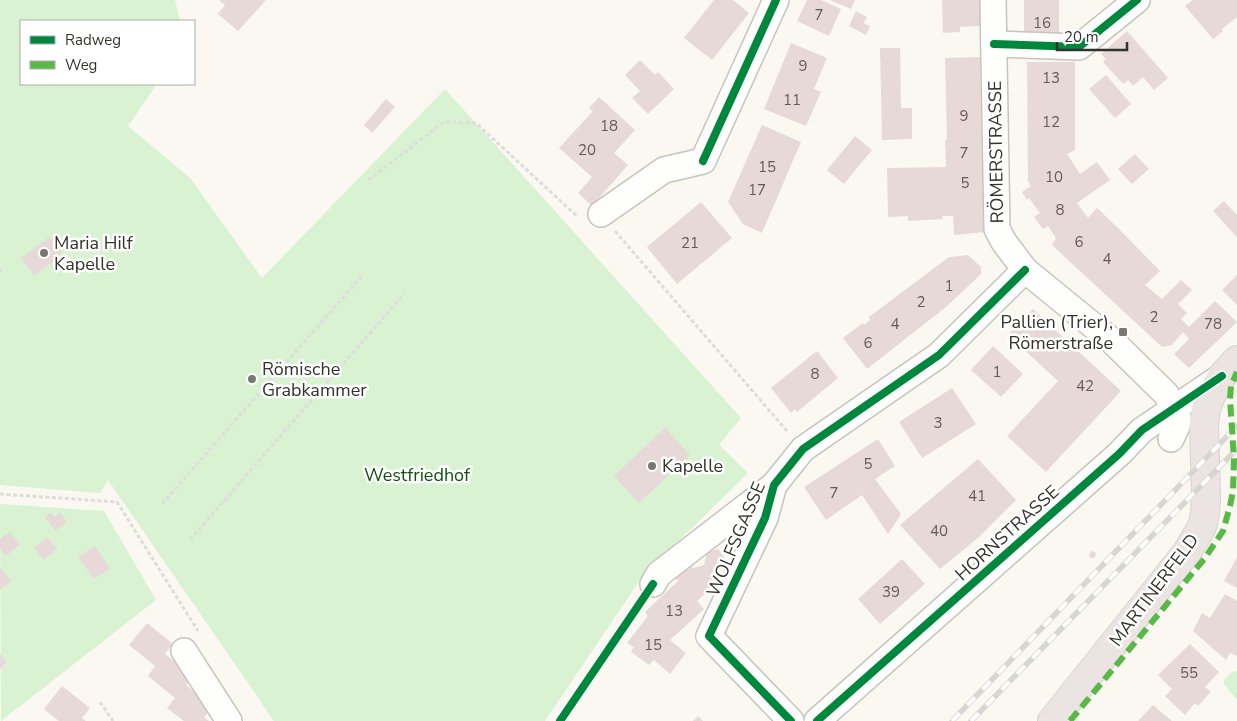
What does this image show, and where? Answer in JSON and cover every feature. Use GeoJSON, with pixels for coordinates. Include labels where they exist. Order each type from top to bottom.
{"type":"FeatureCollection","features":[{"type":"Feature","properties":{"kind":"main road","name":"MARTINERFELD"},"geometry":{"type":"LineString","coordinates":[[1052,721],[1176,567],[1203,524],[1206,498],[1204,416],[1211,396],[1229,368]]}},
{"type":"Feature","properties":{"kind":"street"},"geometry":{"type":"LineString","coordinates":[[600,214],[664,170],[703,162],[776,0]]}},
{"type":"Feature","properties":{"kind":"street","name":"RÖMERSTRASSE"},"geometry":{"type":"LineString","coordinates":[[993,0],[997,229],[1004,242],[1025,270],[1112,341],[1166,394],[1174,408]]}},
{"type":"Feature","properties":{"kind":"street"},"geometry":{"type":"LineString","coordinates":[[994,44],[1079,47],[1138,0]]}},
{"type":"Feature","properties":{"kind":"street","name":"WOLFSGASSE"},"geometry":{"type":"LineString","coordinates":[[653,584],[660,574],[774,485],[802,449],[939,355],[1025,270]]}},
{"type":"Feature","properties":{"kind":"street","name":"HORNSTRASSE"},"geometry":{"type":"LineString","coordinates":[[817,721],[1119,454],[1142,430],[1229,368]]}},
{"type":"Feature","properties":{"kind":"street"},"geometry":{"type":"LineString","coordinates":[[1171,439],[1178,422],[1174,408]]}},
{"type":"Feature","properties":{"kind":"street","name":"HORNSTRASSE"},"geometry":{"type":"LineString","coordinates":[[1119,454],[1171,439],[1204,440]]}},
{"type":"Feature","properties":{"kind":"street","name":"WOLFSGASSE"},"geometry":{"type":"LineString","coordinates":[[774,485],[765,518],[710,636],[791,721]]}},
{"type":"Feature","properties":{"kind":"street"},"geometry":{"type":"LineString","coordinates":[[193,644],[229,721]]}},
{"type":"Feature","properties":{"kind":"path"},"geometry":{"type":"LineString","coordinates":[[368,180],[444,122],[476,123],[585,224],[600,214],[802,449]]}},
{"type":"Feature","properties":{"kind":"path"},"geometry":{"type":"LineString","coordinates":[[162,504],[362,276]]}},
{"type":"Feature","properties":{"kind":"path"},"geometry":{"type":"LineString","coordinates":[[190,540],[404,294]]}},
{"type":"Feature","properties":{"kind":"path"},"geometry":{"type":"LineString","coordinates":[[0,494],[117,502],[193,644]]}},
{"type":"Feature","properties":{"kind":"path"},"geometry":{"type":"LineString","coordinates":[[100,702],[113,721]]}},
{"type":"Feature","properties":{"kind":"green space","name":"Westfriedhof"},"geometry":{"type":"Polygon","coordinates":[[[0,0],[175,0],[180,20],[20,20],[20,85],[156,85],[128,126],[190,178],[262,278],[445,89],[741,418],[719,445],[748,473],[642,577],[545,721],[274,721],[108,480],[100,493],[0,485],[0,0]]]}},
{"type":"Feature","properties":{"kind":"green space"},"geometry":{"type":"Polygon","coordinates":[[[0,504],[104,511],[156,600],[1,721],[0,504]]]}},
{"type":"Feature","properties":{"kind":"green space"},"geometry":{"type":"Polygon","coordinates":[[[1237,671],[1237,700],[1224,684],[1224,680],[1232,672],[1237,671]]]}},
{"type":"Feature","properties":{"kind":"building"},"geometry":{"type":"Polygon","coordinates":[[[219,0],[266,0],[238,31],[218,14],[225,5],[219,0]]]}},
{"type":"Feature","properties":{"kind":"building"},"geometry":{"type":"Polygon","coordinates":[[[714,0],[733,0],[749,13],[712,60],[684,38],[714,0]]]}},
{"type":"Feature","properties":{"kind":"building"},"geometry":{"type":"Polygon","coordinates":[[[807,0],[821,0],[841,9],[829,36],[797,21],[807,0]]]}},
{"type":"Feature","properties":{"kind":"building"},"geometry":{"type":"Polygon","coordinates":[[[830,0],[855,0],[851,9],[830,0]]]}},
{"type":"Feature","properties":{"kind":"building"},"geometry":{"type":"Polygon","coordinates":[[[942,0],[980,0],[980,26],[960,27],[960,32],[943,33],[942,0]]]}},
{"type":"Feature","properties":{"kind":"building"},"geometry":{"type":"Polygon","coordinates":[[[1024,0],[1059,0],[1059,35],[1024,34],[1024,0]]]}},
{"type":"Feature","properties":{"kind":"building"},"geometry":{"type":"Polygon","coordinates":[[[1193,0],[1237,0],[1237,17],[1213,39],[1185,6],[1193,0]]]}},
{"type":"Feature","properties":{"kind":"building"},"geometry":{"type":"Polygon","coordinates":[[[856,11],[867,17],[864,23],[870,26],[866,35],[849,26],[856,11]]]}},
{"type":"Feature","properties":{"kind":"building"},"geometry":{"type":"Polygon","coordinates":[[[1127,31],[1168,78],[1154,90],[1143,77],[1133,86],[1128,80],[1123,84],[1103,62],[1106,59],[1101,54],[1127,31]]]}},
{"type":"Feature","properties":{"kind":"building"},"geometry":{"type":"Polygon","coordinates":[[[791,43],[827,58],[814,89],[821,92],[806,126],[764,109],[791,43]]]}},
{"type":"Feature","properties":{"kind":"building"},"geometry":{"type":"Polygon","coordinates":[[[880,48],[900,48],[901,108],[912,108],[912,139],[882,140],[880,48]]]}},
{"type":"Feature","properties":{"kind":"building"},"geometry":{"type":"Polygon","coordinates":[[[980,57],[985,232],[954,235],[953,216],[942,216],[943,219],[908,221],[908,216],[888,217],[887,168],[946,167],[945,58],[980,57]]]}},
{"type":"Feature","properties":{"kind":"building"},"geometry":{"type":"Polygon","coordinates":[[[640,60],[655,75],[658,72],[674,89],[648,114],[632,98],[640,91],[625,75],[640,60]]]}},
{"type":"Feature","properties":{"kind":"building"},"geometry":{"type":"Polygon","coordinates":[[[1027,62],[1075,62],[1075,150],[1067,154],[1080,174],[1097,162],[1110,180],[1077,203],[1088,218],[1097,208],[1160,271],[1145,285],[1162,299],[1181,280],[1192,290],[1178,304],[1187,313],[1181,319],[1189,327],[1215,301],[1237,322],[1189,368],[1174,354],[1189,339],[1183,332],[1172,345],[1162,347],[1052,245],[1056,238],[1048,226],[1043,229],[1034,217],[1040,213],[1022,192],[1031,186],[1028,181],[1027,62]]]}},
{"type":"Feature","properties":{"kind":"building"},"geometry":{"type":"Polygon","coordinates":[[[1106,75],[1131,104],[1115,118],[1089,89],[1106,75]]]}},
{"type":"Feature","properties":{"kind":"building"},"geometry":{"type":"Polygon","coordinates":[[[599,97],[635,130],[614,153],[628,165],[592,206],[578,193],[592,177],[559,148],[593,111],[589,108],[599,97]]]}},
{"type":"Feature","properties":{"kind":"building"},"geometry":{"type":"Polygon","coordinates":[[[386,99],[395,107],[372,133],[364,125],[386,99]]]}},
{"type":"Feature","properties":{"kind":"building"},"geometry":{"type":"Polygon","coordinates":[[[762,125],[801,142],[762,233],[743,224],[728,202],[762,125]]]}},
{"type":"Feature","properties":{"kind":"building"},"geometry":{"type":"Polygon","coordinates":[[[855,136],[872,150],[844,184],[827,170],[855,136]]]}},
{"type":"Feature","properties":{"kind":"building"},"geometry":{"type":"Polygon","coordinates":[[[1135,154],[1149,169],[1132,184],[1118,169],[1135,154]]]}},
{"type":"Feature","properties":{"kind":"building"},"geometry":{"type":"Polygon","coordinates":[[[1224,201],[1237,215],[1237,237],[1213,211],[1224,201]]]}},
{"type":"Feature","properties":{"kind":"building"},"geometry":{"type":"Polygon","coordinates":[[[701,202],[732,238],[677,284],[647,247],[701,202]]]}},
{"type":"Feature","properties":{"kind":"building","name":"Maria Hilf Kapelle"},"geometry":{"type":"Polygon","coordinates":[[[48,238],[58,240],[63,247],[59,258],[34,275],[21,258],[48,238]]]}},
{"type":"Feature","properties":{"kind":"building"},"geometry":{"type":"Polygon","coordinates":[[[968,255],[981,267],[981,274],[946,307],[867,369],[843,338],[863,323],[864,325],[870,320],[869,317],[949,257],[968,255]]]}},
{"type":"Feature","properties":{"kind":"building"},"geometry":{"type":"Polygon","coordinates":[[[1237,275],[1237,305],[1222,290],[1237,275]]]}},
{"type":"Feature","properties":{"kind":"building"},"geometry":{"type":"Polygon","coordinates":[[[1033,309],[1121,391],[1046,472],[1007,436],[1058,381],[1008,335],[1033,309]]]}},
{"type":"Feature","properties":{"kind":"building"},"geometry":{"type":"Polygon","coordinates":[[[993,346],[1023,374],[1001,397],[971,370],[993,346]]]}},
{"type":"Feature","properties":{"kind":"building"},"geometry":{"type":"Polygon","coordinates":[[[817,351],[838,378],[797,412],[795,409],[791,413],[771,388],[817,351]]]}},
{"type":"Feature","properties":{"kind":"building"},"geometry":{"type":"Polygon","coordinates":[[[952,388],[976,424],[922,458],[899,422],[952,388]]]}},
{"type":"Feature","properties":{"kind":"building","name":"Kapelle"},"geometry":{"type":"Polygon","coordinates":[[[665,428],[690,455],[639,503],[614,476],[665,428]]]}},
{"type":"Feature","properties":{"kind":"building"},"geometry":{"type":"Polygon","coordinates":[[[878,439],[895,466],[875,479],[901,514],[888,534],[862,495],[826,520],[804,487],[878,439]]]}},
{"type":"Feature","properties":{"kind":"building"},"geometry":{"type":"Polygon","coordinates":[[[978,459],[1016,500],[979,537],[940,569],[900,525],[978,459]]]}},
{"type":"Feature","properties":{"kind":"building"},"geometry":{"type":"Polygon","coordinates":[[[51,512],[54,517],[60,512],[67,522],[55,531],[45,517],[51,512]]]}},
{"type":"Feature","properties":{"kind":"building"},"geometry":{"type":"Polygon","coordinates":[[[9,532],[20,544],[6,556],[0,549],[0,539],[9,532]]]}},
{"type":"Feature","properties":{"kind":"building"},"geometry":{"type":"Polygon","coordinates":[[[47,537],[57,549],[44,560],[34,548],[47,537]]]}},
{"type":"Feature","properties":{"kind":"building"},"geometry":{"type":"Polygon","coordinates":[[[95,546],[110,569],[94,579],[78,557],[95,546]]]}},
{"type":"Feature","properties":{"kind":"building"},"geometry":{"type":"Polygon","coordinates":[[[718,549],[725,558],[722,569],[716,569],[707,592],[697,601],[704,609],[670,640],[686,653],[670,674],[654,660],[649,665],[631,652],[634,647],[627,643],[648,616],[645,612],[678,581],[670,573],[684,560],[693,568],[704,565],[707,552],[718,549]]]}},
{"type":"Feature","properties":{"kind":"building"},"geometry":{"type":"Polygon","coordinates":[[[1092,551],[1095,552],[1096,556],[1090,558],[1089,554],[1092,551]]]}},
{"type":"Feature","properties":{"kind":"building"},"geometry":{"type":"Polygon","coordinates":[[[1237,557],[1237,588],[1224,581],[1237,557]]]}},
{"type":"Feature","properties":{"kind":"building"},"geometry":{"type":"Polygon","coordinates":[[[902,559],[925,584],[880,624],[858,599],[902,559]]]}},
{"type":"Feature","properties":{"kind":"building"},"geometry":{"type":"Polygon","coordinates":[[[0,567],[11,581],[0,590],[0,567]]]}},
{"type":"Feature","properties":{"kind":"building"},"geometry":{"type":"Polygon","coordinates":[[[1225,594],[1237,601],[1237,656],[1230,653],[1226,660],[1193,631],[1202,613],[1210,618],[1225,594]]]}},
{"type":"Feature","properties":{"kind":"building"},"geometry":{"type":"Polygon","coordinates":[[[147,623],[173,644],[165,654],[193,676],[186,685],[213,707],[204,717],[209,721],[184,721],[167,708],[175,698],[148,676],[155,666],[129,645],[147,623]]]}},
{"type":"Feature","properties":{"kind":"building"},"geometry":{"type":"Polygon","coordinates":[[[1190,644],[1219,672],[1205,687],[1211,692],[1198,706],[1195,703],[1185,715],[1165,696],[1172,689],[1158,675],[1190,644]]]}},
{"type":"Feature","properties":{"kind":"building"},"geometry":{"type":"Polygon","coordinates":[[[0,654],[7,662],[0,669],[0,654]]]}},
{"type":"Feature","properties":{"kind":"building"},"geometry":{"type":"Polygon","coordinates":[[[62,686],[90,708],[82,718],[86,721],[59,721],[44,709],[62,686]]]}},
{"type":"Feature","properties":{"kind":"building"},"geometry":{"type":"Polygon","coordinates":[[[1153,705],[1172,721],[1138,721],[1153,705]]]}},
{"type":"Feature","properties":{"kind":"building"},"geometry":{"type":"Polygon","coordinates":[[[698,716],[703,721],[693,721],[698,716]]]}},
{"type":"Feature","properties":{"kind":"railway"},"geometry":{"type":"LineString","coordinates":[[952,721],[1237,426]]}},
{"type":"Feature","properties":{"kind":"railway"},"geometry":{"type":"LineString","coordinates":[[971,721],[1237,449]]}},
{"type":"Feature","properties":{"kind":"marked path"},"geometry":{"type":"LineString","coordinates":[[1070,721],[1205,558],[1223,531],[1233,491],[1234,459],[1230,399],[1231,386],[1237,372]]}},
{"type":"Feature","properties":{"kind":"cycle path"},"geometry":{"type":"LineString","coordinates":[[703,161],[776,0]]}},
{"type":"Feature","properties":{"kind":"cycle path"},"geometry":{"type":"LineString","coordinates":[[994,44],[1079,47],[1137,0]]}},
{"type":"Feature","properties":{"kind":"cycle path"},"geometry":{"type":"LineString","coordinates":[[791,721],[709,636],[765,518],[774,485],[803,449],[939,355],[1025,270]]}},
{"type":"Feature","properties":{"kind":"cycle path"},"geometry":{"type":"LineString","coordinates":[[817,721],[1119,454],[1142,430],[1222,376]]}},
{"type":"Feature","properties":{"kind":"cycle path"},"geometry":{"type":"LineString","coordinates":[[560,721],[653,584]]}},
{"type":"Feature","properties":{"kind":"place","name":"Maria Hilf Kapelle"},"geometry":{"type":"Point","coordinates":[44,253]}},
{"type":"Feature","properties":{"kind":"place","name":"Pallien (Trier), Römerstraße"},"geometry":{"type":"Point","coordinates":[1123,332]}},
{"type":"Feature","properties":{"kind":"place","name":"Römische Grabkammer"},"geometry":{"type":"Point","coordinates":[252,379]}},
{"type":"Feature","properties":{"kind":"place","name":"Kapelle"},"geometry":{"type":"Point","coordinates":[652,466]}}]}
